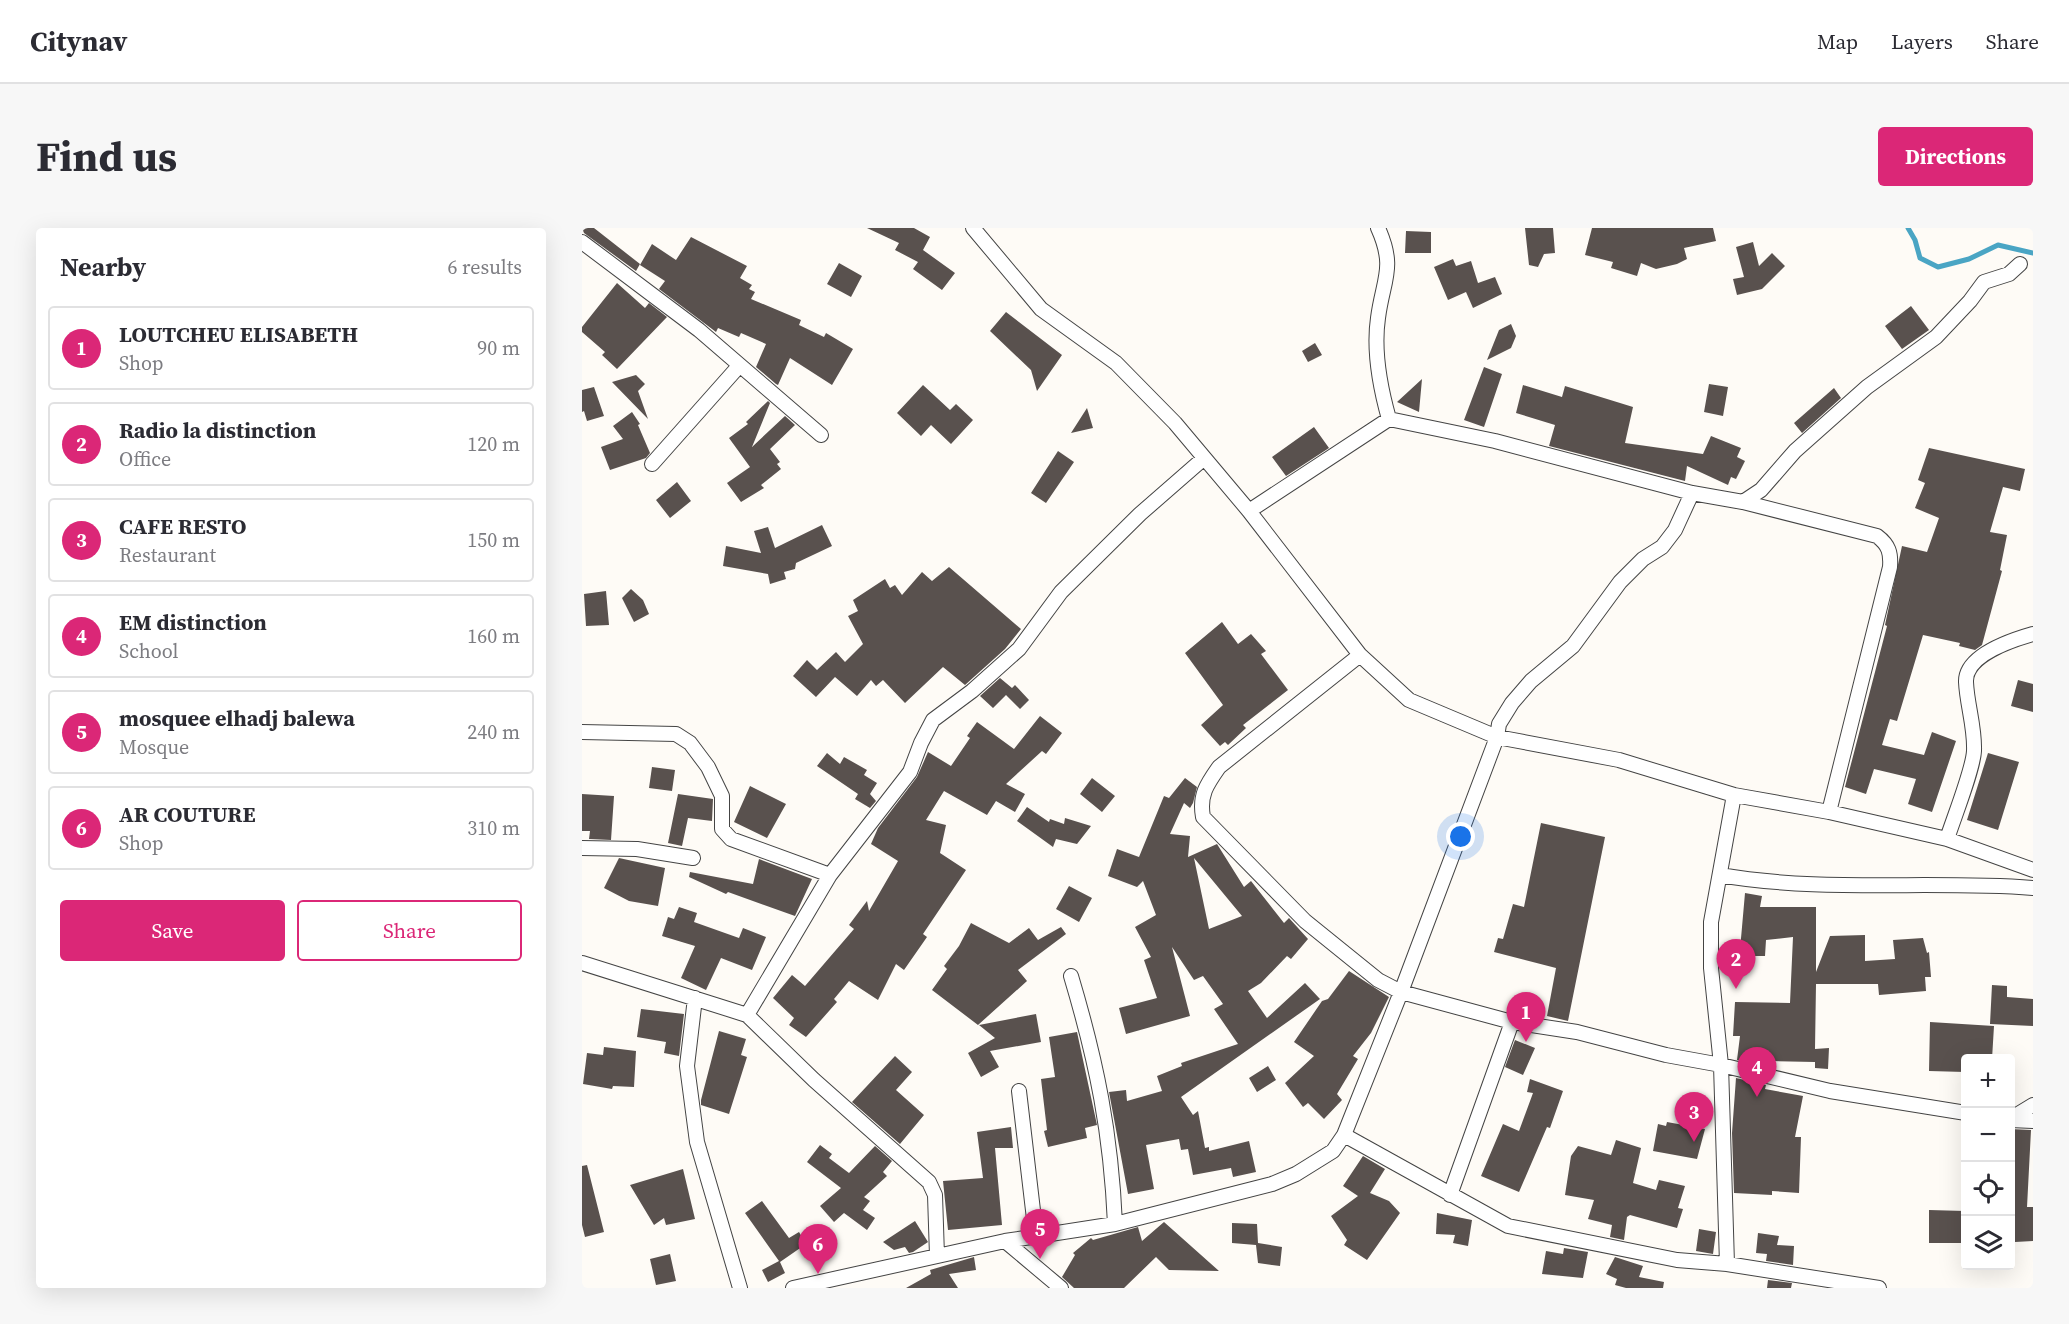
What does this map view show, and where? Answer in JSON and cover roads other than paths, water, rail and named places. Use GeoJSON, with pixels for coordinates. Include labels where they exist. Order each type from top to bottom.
{"type":"FeatureCollection","features":[{"type":"Feature","properties":{"kind":"street"},"geometry":{"type":"LineString","coordinates":[[973,228],[1041,309],[1116,363],[1175,423],[1249,511],[1360,655],[1409,700],[1497,737],[1619,760],[1734,795],[1829,812],[1947,839],[2033,870]]}},
{"type":"Feature","properties":{"kind":"street"},"geometry":{"type":"LineString","coordinates":[[1378,228],[1387,246],[1389,269],[1377,320],[1378,379],[1389,419]]}},
{"type":"Feature","properties":{"kind":"street"},"geometry":{"type":"LineString","coordinates":[[582,242],[699,330],[821,435]]}},
{"type":"Feature","properties":{"kind":"street"},"geometry":{"type":"LineString","coordinates":[[1743,502],[1761,490],[1795,451],[1867,387],[1936,337],[1970,301],[1984,282],[2009,274],[2020,264]]}},
{"type":"Feature","properties":{"kind":"street"},"geometry":{"type":"LineString","coordinates":[[652,464],[739,366]]}},
{"type":"Feature","properties":{"kind":"street"},"geometry":{"type":"LineString","coordinates":[[1249,511],[1389,419],[1495,441],[1692,493],[1743,502],[1877,536],[1886,543],[1891,553],[1890,567],[1829,812]]}},
{"type":"Feature","properties":{"kind":"street"},"geometry":{"type":"LineString","coordinates":[[747,1015],[830,875],[910,772],[933,720],[972,691],[1018,649],[1061,592],[1140,514],[1203,459]]}},
{"type":"Feature","properties":{"kind":"street"},"geometry":{"type":"LineString","coordinates":[[793,1288],[823,1285],[1005,1241],[1115,1224],[1272,1184],[1296,1174],[1333,1151],[1344,1135],[1401,992],[1497,737],[1499,724],[1512,703],[1531,681],[1573,646],[1620,582],[1643,559],[1662,547],[1675,530],[1692,493]]}},
{"type":"Feature","properties":{"kind":"street"},"geometry":{"type":"LineString","coordinates":[[1947,839],[1974,753],[1973,721],[1965,680],[1970,666],[1978,658],[2033,634]]}},
{"type":"Feature","properties":{"kind":"street"},"geometry":{"type":"LineString","coordinates":[[1360,655],[1219,767],[1205,787],[1200,802],[1203,817],[1305,921],[1378,980],[1401,992],[1512,1022],[1577,1032],[1666,1056],[1721,1065],[1830,1090],[1961,1112]]}},
{"type":"Feature","properties":{"kind":"street"},"geometry":{"type":"LineString","coordinates":[[582,732],[676,734],[690,743],[708,767],[722,796],[722,829],[731,839],[830,875]]}},
{"type":"Feature","properties":{"kind":"street"},"geometry":{"type":"LineString","coordinates":[[1726,1264],[1721,1065],[1711,968],[1712,922],[1734,795]]}},
{"type":"Feature","properties":{"kind":"street"},"geometry":{"type":"LineString","coordinates":[[582,848],[637,849],[693,858]]}},
{"type":"Feature","properties":{"kind":"street"},"geometry":{"type":"LineString","coordinates":[[1720,875],[1765,883],[1920,883],[2033,888]]}},
{"type":"Feature","properties":{"kind":"street"},"geometry":{"type":"LineString","coordinates":[[582,963],[747,1015],[814,1080],[929,1182],[935,1195],[937,1256]]}},
{"type":"Feature","properties":{"kind":"street"},"geometry":{"type":"LineString","coordinates":[[1071,976],[1089,1032],[1102,1094],[1112,1162],[1115,1224]]}},
{"type":"Feature","properties":{"kind":"street"},"geometry":{"type":"LineString","coordinates":[[695,998],[687,1066],[697,1142],[740,1288]]}},
{"type":"Feature","properties":{"kind":"street"},"geometry":{"type":"LineString","coordinates":[[1450,1195],[1512,1022]]}},
{"type":"Feature","properties":{"kind":"street"},"geometry":{"type":"LineString","coordinates":[[1019,1090],[1036,1236]]}},
{"type":"Feature","properties":{"kind":"street"},"geometry":{"type":"LineString","coordinates":[[2015,1117],[2033,1105]]}},
{"type":"Feature","properties":{"kind":"street"},"geometry":{"type":"LineString","coordinates":[[2015,1120],[2033,1121]]}},
{"type":"Feature","properties":{"kind":"street"},"geometry":{"type":"LineString","coordinates":[[1344,1135],[1508,1226],[1677,1260],[1726,1264],[1879,1288]]}},
{"type":"Feature","properties":{"kind":"street"},"geometry":{"type":"LineString","coordinates":[[1005,1241],[1061,1288]]}},
{"type":"Feature","properties":{"kind":"waterway"},"geometry":{"type":"LineString","coordinates":[[1908,228],[1915,240],[1920,258],[1938,267],[1969,259],[1998,245],[2033,253]]}},
{"type":"Feature","properties":{"kind":"place","name":"Radio la distinction"},"geometry":{"type":"Point","coordinates":[1736,989]}},
{"type":"Feature","properties":{"kind":"place","name":"LOUTCHEU ELISABETH"},"geometry":{"type":"Point","coordinates":[1526,1042]}},
{"type":"Feature","properties":{"kind":"place","name":"EM distinction"},"geometry":{"type":"Point","coordinates":[1757,1097]}},
{"type":"Feature","properties":{"kind":"place","name":"CAFE RESTO"},"geometry":{"type":"Point","coordinates":[1694,1142]}},
{"type":"Feature","properties":{"kind":"place","name":"mosquee elhadj balewa"},"geometry":{"type":"Point","coordinates":[1040,1259]}},
{"type":"Feature","properties":{"kind":"place","name":"AR COUTURE"},"geometry":{"type":"Point","coordinates":[818,1274]}}]}
